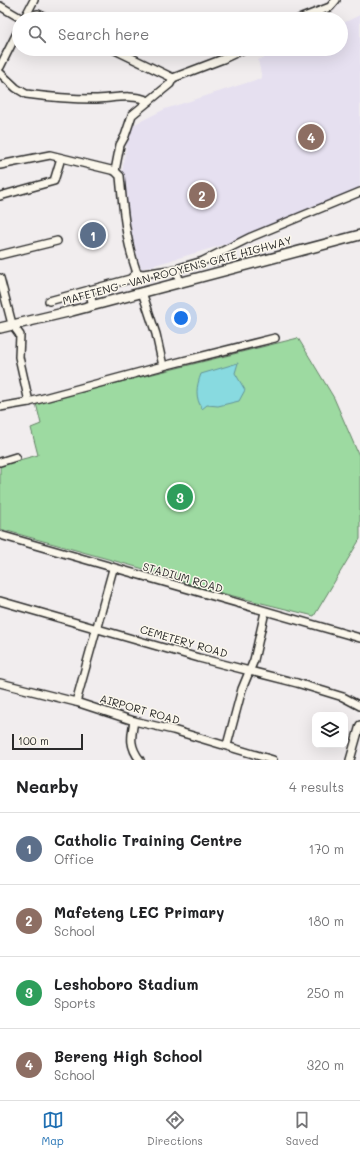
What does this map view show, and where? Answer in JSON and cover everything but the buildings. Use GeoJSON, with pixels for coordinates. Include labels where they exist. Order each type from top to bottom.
{"type":"FeatureCollection","features":[{"type":"Feature","properties":{"kind":"main road","name":"MAFETENG - VAN ROOYEN'S GATE HIGHWAY"},"geometry":{"type":"LineString","coordinates":[[0,328],[93,306],[360,234]]}},
{"type":"Feature","properties":{"kind":"street"},"geometry":{"type":"LineString","coordinates":[[27,12],[34,0]]}},
{"type":"Feature","properties":{"kind":"street"},"geometry":{"type":"LineString","coordinates":[[317,12],[330,7],[336,0]]}},
{"type":"Feature","properties":{"kind":"street"},"geometry":{"type":"LineString","coordinates":[[0,6],[13,12]]}},
{"type":"Feature","properties":{"kind":"street"},"geometry":{"type":"LineString","coordinates":[[0,67],[12,43]]}},
{"type":"Feature","properties":{"kind":"street"},"geometry":{"type":"LineString","coordinates":[[126,56],[159,73],[173,78],[230,56]]}},
{"type":"Feature","properties":{"kind":"street"},"geometry":{"type":"LineString","coordinates":[[0,73],[16,88],[26,94],[82,98],[123,97],[149,101]]}},
{"type":"Feature","properties":{"kind":"street"},"geometry":{"type":"LineString","coordinates":[[115,171],[120,144],[125,136],[132,115],[170,84],[173,78]]}},
{"type":"Feature","properties":{"kind":"street"},"geometry":{"type":"LineString","coordinates":[[0,166],[50,155],[115,171],[120,176],[125,226],[131,254],[138,273]]}},
{"type":"Feature","properties":{"kind":"street"},"geometry":{"type":"LineString","coordinates":[[0,196],[54,181],[61,158]]}},
{"type":"Feature","properties":{"kind":"street"},"geometry":{"type":"LineString","coordinates":[[49,301],[130,279],[138,273],[143,274],[176,269],[203,261],[251,237],[360,192]]}},
{"type":"Feature","properties":{"kind":"street"},"geometry":{"type":"LineString","coordinates":[[0,255],[57,241]]}},
{"type":"Feature","properties":{"kind":"street"},"geometry":{"type":"LineString","coordinates":[[176,269],[180,283]]}},
{"type":"Feature","properties":{"kind":"street"},"geometry":{"type":"LineString","coordinates":[[0,278],[12,324],[20,335],[19,357],[29,402]]}},
{"type":"Feature","properties":{"kind":"street"},"geometry":{"type":"LineString","coordinates":[[89,290],[93,306]]}},
{"type":"Feature","properties":{"kind":"street"},"geometry":{"type":"LineString","coordinates":[[142,292],[156,334],[163,366]]}},
{"type":"Feature","properties":{"kind":"street"},"geometry":{"type":"LineString","coordinates":[[0,407],[29,402],[275,338]]}},
{"type":"Feature","properties":{"kind":"street"},"geometry":{"type":"LineString","coordinates":[[0,462],[16,457]]}},
{"type":"Feature","properties":{"kind":"street","name":"STADIUM ROAD"},"geometry":{"type":"LineString","coordinates":[[0,535],[113,569],[360,638]]}},
{"type":"Feature","properties":{"kind":"street"},"geometry":{"type":"LineString","coordinates":[[76,702],[113,569]]}},
{"type":"Feature","properties":{"kind":"street","name":"CEMETERY ROAD"},"geometry":{"type":"LineString","coordinates":[[0,601],[97,630],[343,697],[360,706]]}},
{"type":"Feature","properties":{"kind":"street"},"geometry":{"type":"LineString","coordinates":[[227,745],[242,689],[250,671],[261,638],[265,612]]}},
{"type":"Feature","properties":{"kind":"street","name":"AIRPORT ROAD"},"geometry":{"type":"LineString","coordinates":[[0,684],[76,702],[134,721],[227,745],[255,757],[272,760]]}},
{"type":"Feature","properties":{"kind":"street"},"geometry":{"type":"LineString","coordinates":[[134,721],[131,740],[132,751],[140,760]]}},
{"type":"Feature","properties":{"kind":"street"},"geometry":{"type":"LineString","coordinates":[[350,760],[358,737],[360,725]]}},
{"type":"Feature","properties":{"kind":"shaded area"},"geometry":{"type":"Polygon","coordinates":[[[360,15],[360,191],[287,219],[236,241],[141,269],[131,233],[122,172],[129,127],[165,109],[262,78],[258,60],[267,56],[348,56],[348,21],[360,15]]]}},
{"type":"Feature","properties":{"kind":"green space"},"geometry":{"type":"Polygon","coordinates":[[[298,338],[334,398],[360,458],[360,539],[314,616],[201,588],[169,576],[0,529],[0,465],[38,455],[31,428],[41,424],[36,403],[298,338]]]}},
{"type":"Feature","properties":{"kind":"water"},"geometry":{"type":"Polygon","coordinates":[[[238,363],[235,373],[245,390],[239,401],[218,406],[207,405],[202,409],[197,396],[198,383],[201,374],[238,363]]]}},
{"type":"Feature","properties":{"kind":"place","name":"Bereng High School"},"geometry":{"type":"Point","coordinates":[311,137]}},
{"type":"Feature","properties":{"kind":"place","name":"Mafeteng LEC Primary"},"geometry":{"type":"Point","coordinates":[202,195]}},
{"type":"Feature","properties":{"kind":"place","name":"Catholic Training Centre"},"geometry":{"type":"Point","coordinates":[93,235]}},
{"type":"Feature","properties":{"kind":"place","name":"Leshoboro Stadium"},"geometry":{"type":"Point","coordinates":[180,497]}}]}
